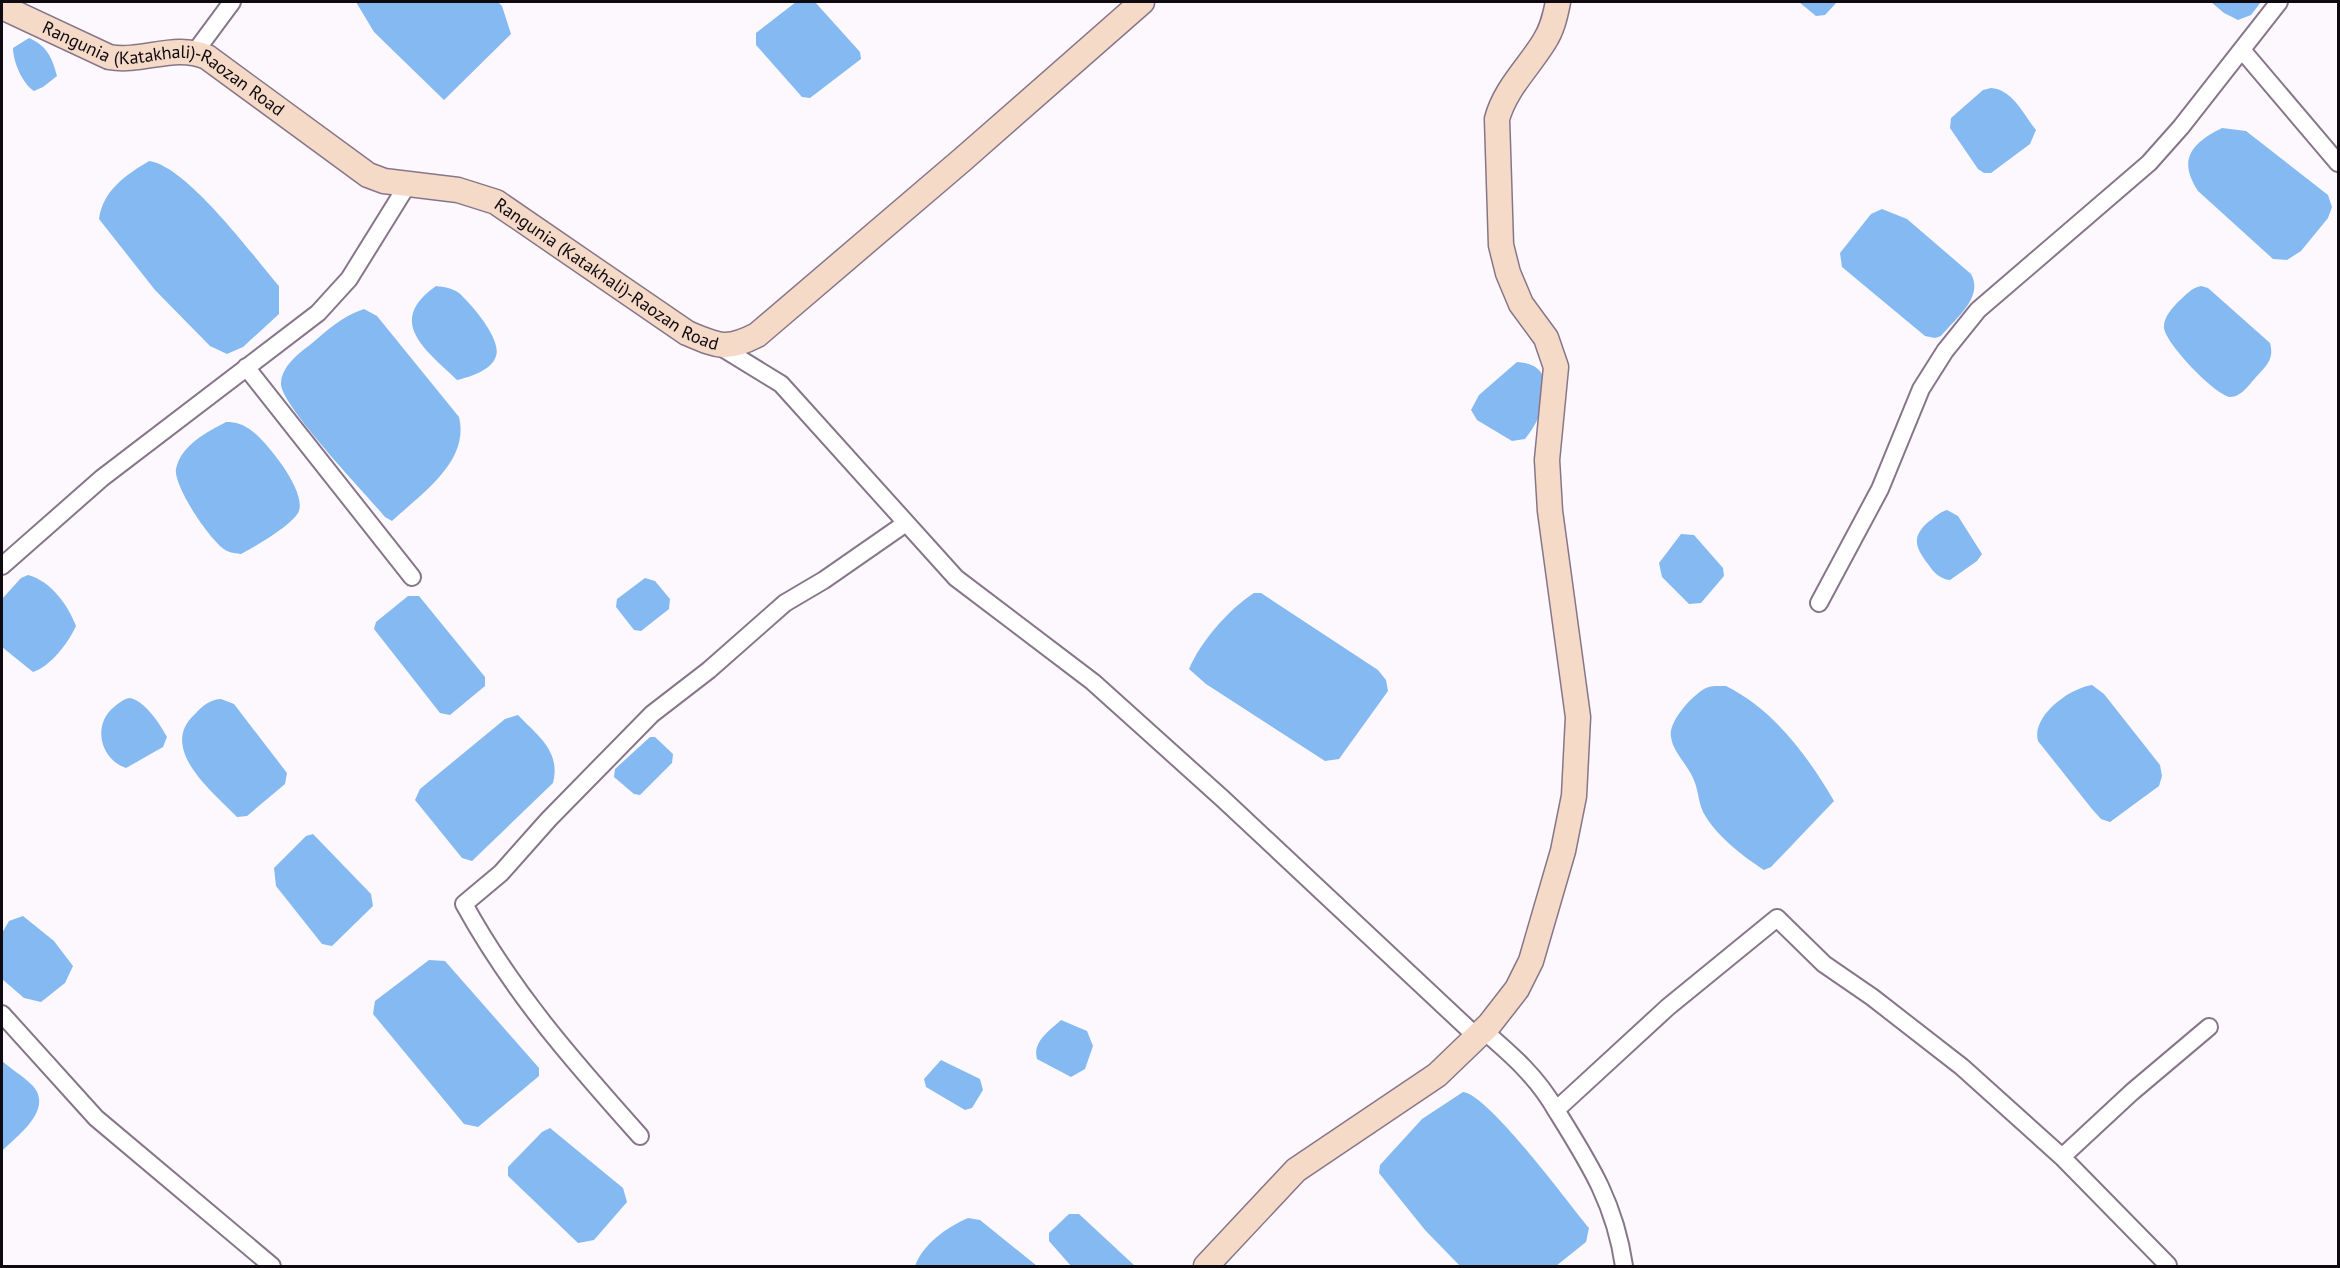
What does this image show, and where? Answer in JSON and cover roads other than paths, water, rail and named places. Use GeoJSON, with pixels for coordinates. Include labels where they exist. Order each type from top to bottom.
{"type":"FeatureCollection","features":[{"type":"Feature","properties":{"kind":"street"},"geometry":{"type":"LineString","coordinates":[[195,52],[232,2]]}},
{"type":"Feature","properties":{"kind":"street","name":"Rangunia (Katakhali)-Raozan Road"},"geometry":{"type":"LineString","coordinates":[[2,7],[109,57],[123,59],[179,50],[195,52],[207,57],[351,164],[384,181],[458,190],[496,202],[687,333],[719,346],[733,346],[757,335],[971,153],[1142,2]]}},
{"type":"Feature","properties":{"kind":"street"},"geometry":{"type":"LineString","coordinates":[[1206,1266],[1296,1170],[1437,1075],[1481,1034],[1517,989],[1532,961],[1563,851],[1574,796],[1578,717],[1550,511],[1547,460],[1556,367],[1546,338],[1521,304],[1508,273],[1501,245],[1497,136],[1500,106],[1517,78],[1544,43],[1552,26],[1558,2]]}},
{"type":"Feature","properties":{"kind":"street"},"geometry":{"type":"LineString","coordinates":[[1819,603],[1880,489],[1921,390],[1945,351],[1978,310],[2149,163],[2279,2]]}},
{"type":"Feature","properties":{"kind":"street"},"geometry":{"type":"LineString","coordinates":[[2242,50],[2338,163]]}},
{"type":"Feature","properties":{"kind":"street"},"geometry":{"type":"LineString","coordinates":[[2,566],[102,478],[318,314],[341,288],[386,222],[408,184]]}},
{"type":"Feature","properties":{"kind":"street"},"geometry":{"type":"LineString","coordinates":[[719,346],[781,384],[956,578],[1093,682],[1481,1034],[1524,1065],[1542,1086],[1600,1182],[1621,1243],[1624,1266]]}},
{"type":"Feature","properties":{"kind":"street"},"geometry":{"type":"LineString","coordinates":[[246,367],[412,577]]}},
{"type":"Feature","properties":{"kind":"street"},"geometry":{"type":"LineString","coordinates":[[640,1136],[547,1030],[490,952],[464,904],[501,873],[549,819],[652,714],[709,670],[785,603],[824,580],[906,523]]}},
{"type":"Feature","properties":{"kind":"street"},"geometry":{"type":"LineString","coordinates":[[1556,1110],[1668,1007],[1777,918],[1824,964],[1872,997],[1962,1066],[2062,1157],[2168,1265],[2166,1266]]}},
{"type":"Feature","properties":{"kind":"street"},"geometry":{"type":"LineString","coordinates":[[2,1014],[96,1118],[272,1266]]}},
{"type":"Feature","properties":{"kind":"street"},"geometry":{"type":"LineString","coordinates":[[2062,1157],[2132,1092],[2209,1028]]}},
{"type":"Feature","properties":{"kind":"water"},"geometry":{"type":"Polygon","coordinates":[[[356,2],[498,2],[502,6],[511,34],[444,100],[374,32],[356,2]]]}},
{"type":"Feature","properties":{"kind":"water"},"geometry":{"type":"Polygon","coordinates":[[[796,2],[815,2],[860,52],[861,59],[810,98],[802,97],[756,45],[756,33],[796,2]]]}},
{"type":"Feature","properties":{"kind":"water"},"geometry":{"type":"Polygon","coordinates":[[[1799,2],[1837,2],[1825,15],[1816,16],[1799,2]]]}},
{"type":"Feature","properties":{"kind":"water"},"geometry":{"type":"Polygon","coordinates":[[[2211,2],[2261,2],[2251,15],[2238,20],[2224,13],[2211,2]]]}},
{"type":"Feature","properties":{"kind":"water"},"geometry":{"type":"Polygon","coordinates":[[[29,38],[48,53],[57,76],[34,91],[23,78],[13,54],[13,48],[29,38]]]}},
{"type":"Feature","properties":{"kind":"water"},"geometry":{"type":"Polygon","coordinates":[[[1998,89],[2011,98],[2036,130],[2030,144],[1991,173],[1984,173],[1978,169],[1950,128],[1951,118],[1983,90],[1998,89]]]}},
{"type":"Feature","properties":{"kind":"water"},"geometry":{"type":"Polygon","coordinates":[[[2222,128],[2246,131],[2328,195],[2332,207],[2328,218],[2301,251],[2287,260],[2273,259],[2198,191],[2192,180],[2188,161],[2191,153],[2203,140],[2222,128]]]}},
{"type":"Feature","properties":{"kind":"water"},"geometry":{"type":"Polygon","coordinates":[[[149,161],[182,178],[200,195],[279,286],[279,314],[243,347],[227,354],[210,346],[155,290],[99,219],[105,200],[117,184],[149,161]]]}},
{"type":"Feature","properties":{"kind":"water"},"geometry":{"type":"Polygon","coordinates":[[[1882,209],[1907,219],[1971,274],[1974,291],[1971,299],[1961,315],[1941,336],[1935,338],[1925,336],[1842,267],[1840,253],[1871,214],[1882,209]]]}},
{"type":"Feature","properties":{"kind":"water"},"geometry":{"type":"Polygon","coordinates":[[[436,286],[459,293],[478,313],[490,331],[497,349],[496,356],[490,365],[480,372],[457,380],[433,358],[416,335],[412,324],[413,312],[421,299],[436,286]]]}},
{"type":"Feature","properties":{"kind":"water"},"geometry":{"type":"Polygon","coordinates":[[[2201,286],[2208,288],[2270,343],[2271,357],[2267,364],[2238,395],[2230,397],[2223,394],[2203,379],[2173,345],[2164,328],[2166,317],[2174,307],[2194,288],[2201,286]]]}},
{"type":"Feature","properties":{"kind":"water"},"geometry":{"type":"Polygon","coordinates":[[[364,309],[377,316],[459,417],[460,433],[457,448],[450,463],[429,488],[392,521],[385,517],[309,429],[284,394],[281,383],[284,371],[296,356],[349,315],[364,309]]]}},
{"type":"Feature","properties":{"kind":"water"},"geometry":{"type":"Polygon","coordinates":[[[1517,362],[1531,365],[1540,372],[1545,381],[1545,393],[1543,405],[1532,429],[1525,439],[1512,441],[1477,420],[1471,410],[1479,395],[1517,362]]]}},
{"type":"Feature","properties":{"kind":"water"},"geometry":{"type":"Polygon","coordinates":[[[226,422],[246,427],[259,437],[285,469],[298,494],[300,504],[298,513],[287,524],[272,536],[241,554],[227,551],[212,538],[187,501],[176,469],[189,446],[226,422]]]}},
{"type":"Feature","properties":{"kind":"water"},"geometry":{"type":"Polygon","coordinates":[[[1947,510],[1958,516],[1982,554],[1977,561],[1950,580],[1940,577],[1933,570],[1917,543],[1922,528],[1941,512],[1947,510]]]}},
{"type":"Feature","properties":{"kind":"water"},"geometry":{"type":"Polygon","coordinates":[[[1681,534],[1694,535],[1723,568],[1724,576],[1701,603],[1689,604],[1662,577],[1659,563],[1681,534]]]}},
{"type":"Feature","properties":{"kind":"water"},"geometry":{"type":"Polygon","coordinates":[[[28,575],[44,583],[58,595],[76,626],[58,653],[46,665],[33,672],[2,647],[2,599],[21,578],[28,575]]]}},
{"type":"Feature","properties":{"kind":"water"},"geometry":{"type":"Polygon","coordinates":[[[645,578],[655,581],[670,599],[669,609],[641,631],[634,630],[616,607],[617,599],[645,578]]]}},
{"type":"Feature","properties":{"kind":"water"},"geometry":{"type":"Polygon","coordinates":[[[1254,593],[1261,593],[1378,670],[1386,680],[1388,691],[1339,759],[1325,761],[1206,684],[1189,669],[1216,627],[1254,593]]]}},
{"type":"Feature","properties":{"kind":"water"},"geometry":{"type":"Polygon","coordinates":[[[408,596],[419,596],[485,677],[485,686],[450,715],[440,713],[374,629],[376,622],[408,596]]]}},
{"type":"Feature","properties":{"kind":"water"},"geometry":{"type":"Polygon","coordinates":[[[2092,685],[2104,694],[2160,765],[2162,776],[2159,786],[2110,822],[2101,819],[2092,809],[2038,741],[2037,732],[2046,713],[2063,697],[2092,685]]]}},
{"type":"Feature","properties":{"kind":"water"},"geometry":{"type":"Polygon","coordinates":[[[1726,686],[1759,708],[1788,735],[1834,801],[1771,867],[1764,870],[1732,846],[1711,825],[1701,808],[1693,778],[1672,742],[1673,724],[1693,698],[1706,688],[1726,686]]]}},
{"type":"Feature","properties":{"kind":"water"},"geometry":{"type":"Polygon","coordinates":[[[130,698],[146,708],[167,737],[163,747],[126,768],[117,764],[110,757],[102,741],[101,732],[107,714],[119,703],[130,698]]]}},
{"type":"Feature","properties":{"kind":"water"},"geometry":{"type":"Polygon","coordinates":[[[221,699],[234,704],[287,773],[285,784],[247,816],[237,817],[203,783],[185,756],[182,742],[185,728],[203,706],[221,699]]]}},
{"type":"Feature","properties":{"kind":"water"},"geometry":{"type":"Polygon","coordinates":[[[518,715],[540,737],[551,753],[555,772],[553,783],[472,861],[462,858],[415,800],[420,789],[505,719],[518,715]]]}},
{"type":"Feature","properties":{"kind":"water"},"geometry":{"type":"Polygon","coordinates":[[[650,737],[655,737],[673,754],[672,763],[640,795],[634,794],[614,777],[615,769],[650,737]]]}},
{"type":"Feature","properties":{"kind":"water"},"geometry":{"type":"Polygon","coordinates":[[[313,834],[371,894],[373,906],[332,946],[322,944],[276,886],[274,868],[306,836],[313,834]]]}},
{"type":"Feature","properties":{"kind":"water"},"geometry":{"type":"Polygon","coordinates":[[[23,916],[54,941],[73,966],[65,983],[41,1002],[24,998],[2,979],[2,933],[9,921],[23,916]]]}},
{"type":"Feature","properties":{"kind":"water"},"geometry":{"type":"Polygon","coordinates":[[[429,960],[445,961],[539,1068],[539,1076],[478,1127],[464,1124],[373,1014],[375,1001],[429,960]]]}},
{"type":"Feature","properties":{"kind":"water"},"geometry":{"type":"Polygon","coordinates":[[[1061,1020],[1087,1031],[1093,1046],[1085,1069],[1071,1077],[1037,1059],[1039,1042],[1061,1020]]]}},
{"type":"Feature","properties":{"kind":"water"},"geometry":{"type":"Polygon","coordinates":[[[941,1060],[980,1079],[983,1090],[972,1108],[965,1110],[926,1087],[924,1079],[941,1060]]]}},
{"type":"Feature","properties":{"kind":"water"},"geometry":{"type":"Polygon","coordinates":[[[2,1061],[32,1085],[38,1094],[39,1103],[37,1112],[31,1121],[2,1151],[2,1061]]]}},
{"type":"Feature","properties":{"kind":"water"},"geometry":{"type":"Polygon","coordinates":[[[1463,1092],[1475,1097],[1509,1130],[1589,1228],[1586,1242],[1556,1266],[1460,1266],[1425,1230],[1379,1173],[1380,1165],[1422,1119],[1463,1092]]]}},
{"type":"Feature","properties":{"kind":"water"},"geometry":{"type":"Polygon","coordinates":[[[550,1128],[623,1188],[627,1202],[594,1240],[578,1243],[508,1176],[508,1167],[542,1132],[550,1128]]]}},
{"type":"Feature","properties":{"kind":"water"},"geometry":{"type":"Polygon","coordinates":[[[1069,1214],[1079,1214],[1135,1266],[1071,1266],[1049,1241],[1049,1233],[1069,1214]]]}},
{"type":"Feature","properties":{"kind":"water"},"geometry":{"type":"Polygon","coordinates":[[[968,1218],[980,1220],[1037,1266],[915,1266],[924,1250],[937,1237],[968,1218]]]}}]}
